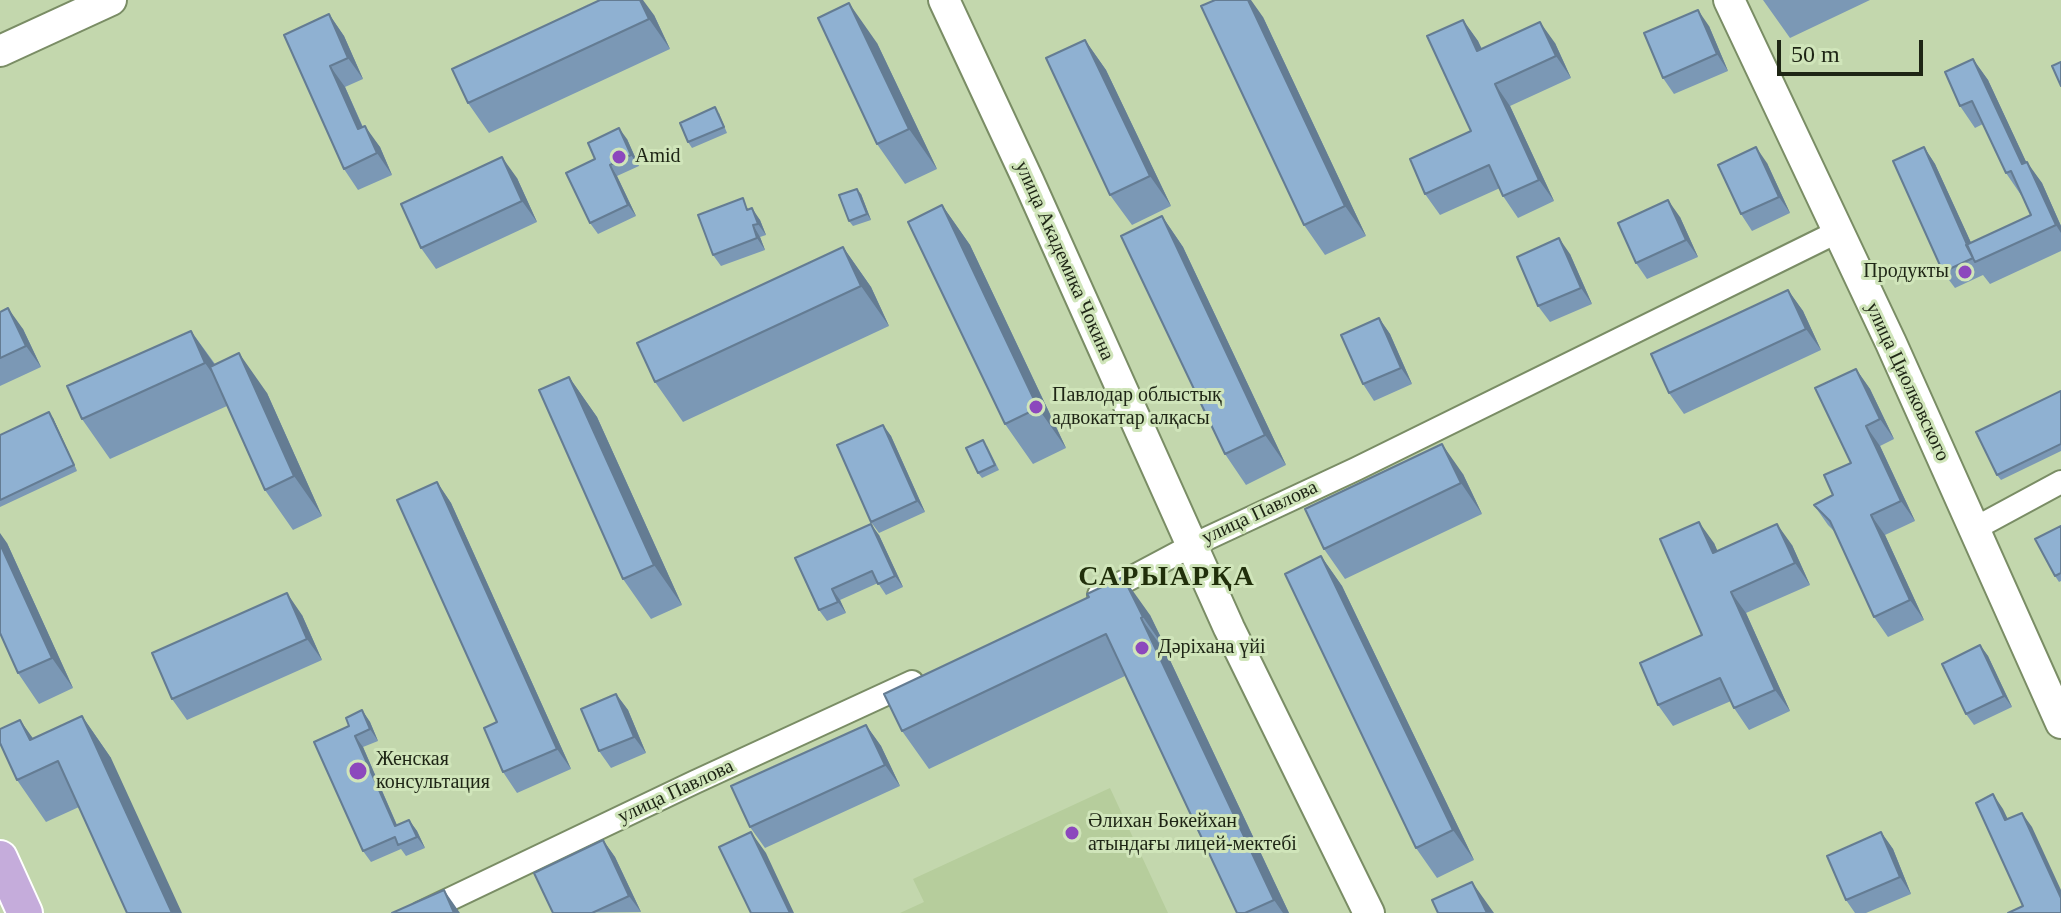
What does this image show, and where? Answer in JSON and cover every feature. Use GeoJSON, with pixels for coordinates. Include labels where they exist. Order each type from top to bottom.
{"type":"FeatureCollection","features":[{"type":"Feature","properties":{"kind":"main road"},"geometry":{"type":"LineString","coordinates":[[0,51],[111,0]]}},
{"type":"Feature","properties":{"kind":"main road","name":"улица Академика Чокина"},"geometry":{"type":"LineString","coordinates":[[944,0],[1229,628],[1369,913]]}},
{"type":"Feature","properties":{"kind":"main road","name":"улица Циолковского"},"geometry":{"type":"LineString","coordinates":[[1729,0],[1891,343],[2061,723]]}},
{"type":"Feature","properties":{"kind":"main road"},"geometry":{"type":"LineString","coordinates":[[0,858],[25,913]]}},
{"type":"Feature","properties":{"kind":"street","name":"улица Павлова"},"geometry":{"type":"LineString","coordinates":[[1075,608],[1191,546],[1356,469],[1837,232]]}},
{"type":"Feature","properties":{"kind":"street"},"geometry":{"type":"LineString","coordinates":[[1974,529],[2061,482]]}},
{"type":"Feature","properties":{"kind":"street","name":"улица Павлова"},"geometry":{"type":"LineString","coordinates":[[421,913],[932,673]]}},
{"type":"Feature","properties":{"kind":"shaded area","name":"Әлихан Бөкейхан атындағы лицей-мектебі"},"geometry":{"type":"Polygon","coordinates":[[[1110,788],[1168,913],[900,913],[924,902],[913,879],[1110,788]]]}},
{"type":"Feature","properties":{"kind":"building"},"geometry":{"type":"Polygon","coordinates":[[[600,0],[640,0],[649,19],[468,103],[452,69],[600,0]]]}},
{"type":"Feature","properties":{"kind":"building"},"geometry":{"type":"Polygon","coordinates":[[[1215,0],[1248,0],[1345,206],[1304,225],[1201,6],[1215,0]]]}},
{"type":"Feature","properties":{"kind":"building"},"geometry":{"type":"Polygon","coordinates":[[[849,3],[909,129],[877,144],[818,18],[849,3]]]}},
{"type":"Feature","properties":{"kind":"building"},"geometry":{"type":"Polygon","coordinates":[[[1698,10],[1717,54],[1663,78],[1644,33],[1698,10]]]}},
{"type":"Feature","properties":{"kind":"building"},"geometry":{"type":"Polygon","coordinates":[[[329,14],[348,58],[330,66],[358,129],[365,126],[377,153],[344,169],[284,35],[329,14]]]}},
{"type":"Feature","properties":{"kind":"building"},"geometry":{"type":"Polygon","coordinates":[[[1463,20],[1477,51],[1540,22],[1556,56],[1495,84],[1539,180],[1503,196],[1489,165],[1425,194],[1410,159],[1471,131],[1427,36],[1463,20]]]}},
{"type":"Feature","properties":{"kind":"building"},"geometry":{"type":"Polygon","coordinates":[[[1085,40],[1150,176],[1110,195],[1046,58],[1085,40]]]}},
{"type":"Feature","properties":{"kind":"building"},"geometry":{"type":"Polygon","coordinates":[[[1973,59],[2022,164],[2027,162],[2056,225],[1975,262],[1966,245],[2031,215],[2011,171],[2006,173],[1972,101],[1960,106],[1945,72],[1973,59]]]}},
{"type":"Feature","properties":{"kind":"building"},"geometry":{"type":"Polygon","coordinates":[[[2061,62],[2061,86],[2052,66],[2061,62]]]}},
{"type":"Feature","properties":{"kind":"building"},"geometry":{"type":"Polygon","coordinates":[[[715,107],[724,127],[688,142],[680,123],[715,107]]]}},
{"type":"Feature","properties":{"kind":"building"},"geometry":{"type":"Polygon","coordinates":[[[619,128],[631,155],[610,165],[628,205],[590,223],[566,173],[595,159],[588,143],[619,128]]]}},
{"type":"Feature","properties":{"kind":"building"},"geometry":{"type":"Polygon","coordinates":[[[1756,147],[1779,197],[1741,214],[1718,165],[1756,147]]]}},
{"type":"Feature","properties":{"kind":"building"},"geometry":{"type":"Polygon","coordinates":[[[1924,147],[1973,258],[1943,272],[1893,161],[1924,147]]]}},
{"type":"Feature","properties":{"kind":"building"},"geometry":{"type":"Polygon","coordinates":[[[502,157],[522,201],[421,248],[401,204],[502,157]]]}},
{"type":"Feature","properties":{"kind":"building"},"geometry":{"type":"Polygon","coordinates":[[[857,189],[867,214],[849,221],[839,195],[857,189]]]}},
{"type":"Feature","properties":{"kind":"building"},"geometry":{"type":"Polygon","coordinates":[[[743,198],[747,210],[752,208],[758,224],[753,225],[757,238],[713,255],[698,215],[743,198]]]}},
{"type":"Feature","properties":{"kind":"building"},"geometry":{"type":"Polygon","coordinates":[[[1668,200],[1686,240],[1636,263],[1618,223],[1668,200]]]}},
{"type":"Feature","properties":{"kind":"building"},"geometry":{"type":"Polygon","coordinates":[[[942,205],[1038,408],[1005,424],[908,222],[942,205]]]}},
{"type":"Feature","properties":{"kind":"building"},"geometry":{"type":"Polygon","coordinates":[[[1162,216],[1265,435],[1225,454],[1121,236],[1162,216]]]}},
{"type":"Feature","properties":{"kind":"building"},"geometry":{"type":"Polygon","coordinates":[[[1559,238],[1581,288],[1538,306],[1517,257],[1559,238]]]}},
{"type":"Feature","properties":{"kind":"building"},"geometry":{"type":"Polygon","coordinates":[[[843,247],[861,286],[655,382],[637,343],[843,247]]]}},
{"type":"Feature","properties":{"kind":"building"},"geometry":{"type":"Polygon","coordinates":[[[1788,290],[1806,329],[1669,393],[1651,354],[1788,290]]]}},
{"type":"Feature","properties":{"kind":"building"},"geometry":{"type":"Polygon","coordinates":[[[8,308],[26,346],[0,358],[0,312],[8,308]]]}},
{"type":"Feature","properties":{"kind":"building"},"geometry":{"type":"Polygon","coordinates":[[[1379,318],[1401,368],[1363,384],[1341,335],[1379,318]]]}},
{"type":"Feature","properties":{"kind":"building"},"geometry":{"type":"Polygon","coordinates":[[[191,331],[205,363],[82,419],[67,386],[191,331]]]}},
{"type":"Feature","properties":{"kind":"building"},"geometry":{"type":"Polygon","coordinates":[[[239,353],[294,476],[265,490],[210,367],[239,353]]]}},
{"type":"Feature","properties":{"kind":"building"},"geometry":{"type":"Polygon","coordinates":[[[1856,369],[1880,419],[1866,426],[1901,501],[1871,515],[1910,600],[1874,617],[1830,521],[1814,505],[1833,495],[1824,475],[1851,463],[1815,388],[1856,369]]]}},
{"type":"Feature","properties":{"kind":"building"},"geometry":{"type":"Polygon","coordinates":[[[569,377],[654,565],[623,579],[539,390],[569,377]]]}},
{"type":"Feature","properties":{"kind":"building"},"geometry":{"type":"Polygon","coordinates":[[[2061,391],[2061,444],[1997,475],[1976,432],[2061,391]]]}},
{"type":"Feature","properties":{"kind":"building"},"geometry":{"type":"Polygon","coordinates":[[[49,412],[74,465],[0,500],[0,435],[49,412]]]}},
{"type":"Feature","properties":{"kind":"building"},"geometry":{"type":"Polygon","coordinates":[[[883,425],[917,501],[871,522],[837,445],[883,425]]]}},
{"type":"Feature","properties":{"kind":"building"},"geometry":{"type":"Polygon","coordinates":[[[983,440],[995,465],[978,473],[966,448],[983,440]]]}},
{"type":"Feature","properties":{"kind":"building"},"geometry":{"type":"Polygon","coordinates":[[[1442,444],[1461,483],[1324,549],[1305,509],[1442,444]]]}},
{"type":"Feature","properties":{"kind":"building"},"geometry":{"type":"Polygon","coordinates":[[[437,482],[557,749],[503,772],[484,728],[497,722],[397,500],[437,482]]]}},
{"type":"Feature","properties":{"kind":"building"},"geometry":{"type":"Polygon","coordinates":[[[1699,522],[1713,553],[1777,524],[1795,563],[1731,592],[1775,690],[1734,708],[1720,678],[1658,705],[1640,663],[1702,635],[1660,539],[1699,522]]]}},
{"type":"Feature","properties":{"kind":"building"},"geometry":{"type":"Polygon","coordinates":[[[871,524],[895,576],[878,584],[872,571],[832,589],[838,602],[819,610],[795,558],[871,524]]]}},
{"type":"Feature","properties":{"kind":"building"},"geometry":{"type":"Polygon","coordinates":[[[2061,526],[2061,573],[2055,576],[2035,539],[2061,526]]]}},
{"type":"Feature","properties":{"kind":"building"},"geometry":{"type":"Polygon","coordinates":[[[0,544],[52,658],[18,673],[0,633],[0,544]]]}},
{"type":"Feature","properties":{"kind":"building"},"geometry":{"type":"Polygon","coordinates":[[[1321,556],[1453,830],[1416,848],[1285,574],[1321,556]]]}},
{"type":"Feature","properties":{"kind":"building"},"geometry":{"type":"Polygon","coordinates":[[[1123,577],[1274,900],[1245,913],[1237,913],[1106,634],[902,731],[884,694],[1089,597],[1087,594],[1123,577]]]}},
{"type":"Feature","properties":{"kind":"building"},"geometry":{"type":"Polygon","coordinates":[[[287,593],[307,639],[172,699],[152,653],[287,593]]]}},
{"type":"Feature","properties":{"kind":"building"},"geometry":{"type":"Polygon","coordinates":[[[1980,645],[2004,696],[1966,714],[1942,664],[1980,645]]]}},
{"type":"Feature","properties":{"kind":"building"},"geometry":{"type":"Polygon","coordinates":[[[616,694],[634,737],[599,751],[581,709],[616,694]]]}},
{"type":"Feature","properties":{"kind":"building"},"geometry":{"type":"Polygon","coordinates":[[[362,710],[370,729],[355,736],[395,826],[409,820],[417,837],[398,845],[395,837],[363,851],[314,742],[349,726],[346,718],[362,710]]]}},
{"type":"Feature","properties":{"kind":"building"},"geometry":{"type":"Polygon","coordinates":[[[82,716],[172,913],[127,913],[58,761],[17,780],[0,743],[0,729],[20,720],[30,740],[82,716]]]}},
{"type":"Feature","properties":{"kind":"building"},"geometry":{"type":"Polygon","coordinates":[[[866,725],[885,765],[750,827],[731,786],[866,725]]]}},
{"type":"Feature","properties":{"kind":"building"},"geometry":{"type":"Polygon","coordinates":[[[1993,794],[2005,820],[2022,813],[2061,898],[2061,913],[2008,913],[2023,906],[1976,803],[1993,794]]]}},
{"type":"Feature","properties":{"kind":"building"},"geometry":{"type":"Polygon","coordinates":[[[751,832],[790,913],[751,913],[719,847],[751,832]]]}},
{"type":"Feature","properties":{"kind":"building"},"geometry":{"type":"Polygon","coordinates":[[[1881,832],[1900,877],[1846,900],[1827,856],[1881,832]]]}},
{"type":"Feature","properties":{"kind":"building"},"geometry":{"type":"Polygon","coordinates":[[[603,840],[629,896],[592,913],[553,913],[534,873],[603,840]]]}},
{"type":"Feature","properties":{"kind":"building"},"geometry":{"type":"Polygon","coordinates":[[[1472,882],[1487,913],[1438,913],[1432,900],[1472,882]]]}},
{"type":"Feature","properties":{"kind":"building"},"geometry":{"type":"Polygon","coordinates":[[[444,890],[454,913],[392,913],[444,890]]]}},
{"type":"Feature","properties":{"kind":"place","name":"Amid"},"geometry":{"type":"Point","coordinates":[619,157]}},
{"type":"Feature","properties":{"kind":"place","name":"Продукты"},"geometry":{"type":"Point","coordinates":[1965,272]}},
{"type":"Feature","properties":{"kind":"place","name":"Павлодар облыстық адвокаттар алқасы"},"geometry":{"type":"Point","coordinates":[1036,407]}},
{"type":"Feature","properties":{"kind":"place","name":"Дәріхана үйі"},"geometry":{"type":"Point","coordinates":[1142,648]}},
{"type":"Feature","properties":{"kind":"place","name":"Женская консультация"},"geometry":{"type":"Point","coordinates":[358,771]}},
{"type":"Feature","properties":{"kind":"place","name":"Әлихан Бөкейхан атындағы лицей-мектебі"},"geometry":{"type":"Point","coordinates":[1072,833]}},
{"type":"Feature","properties":{"kind":"district","name":"САРЫАРҚА"},"geometry":{"type":"Point","coordinates":[1167,578]}}]}
